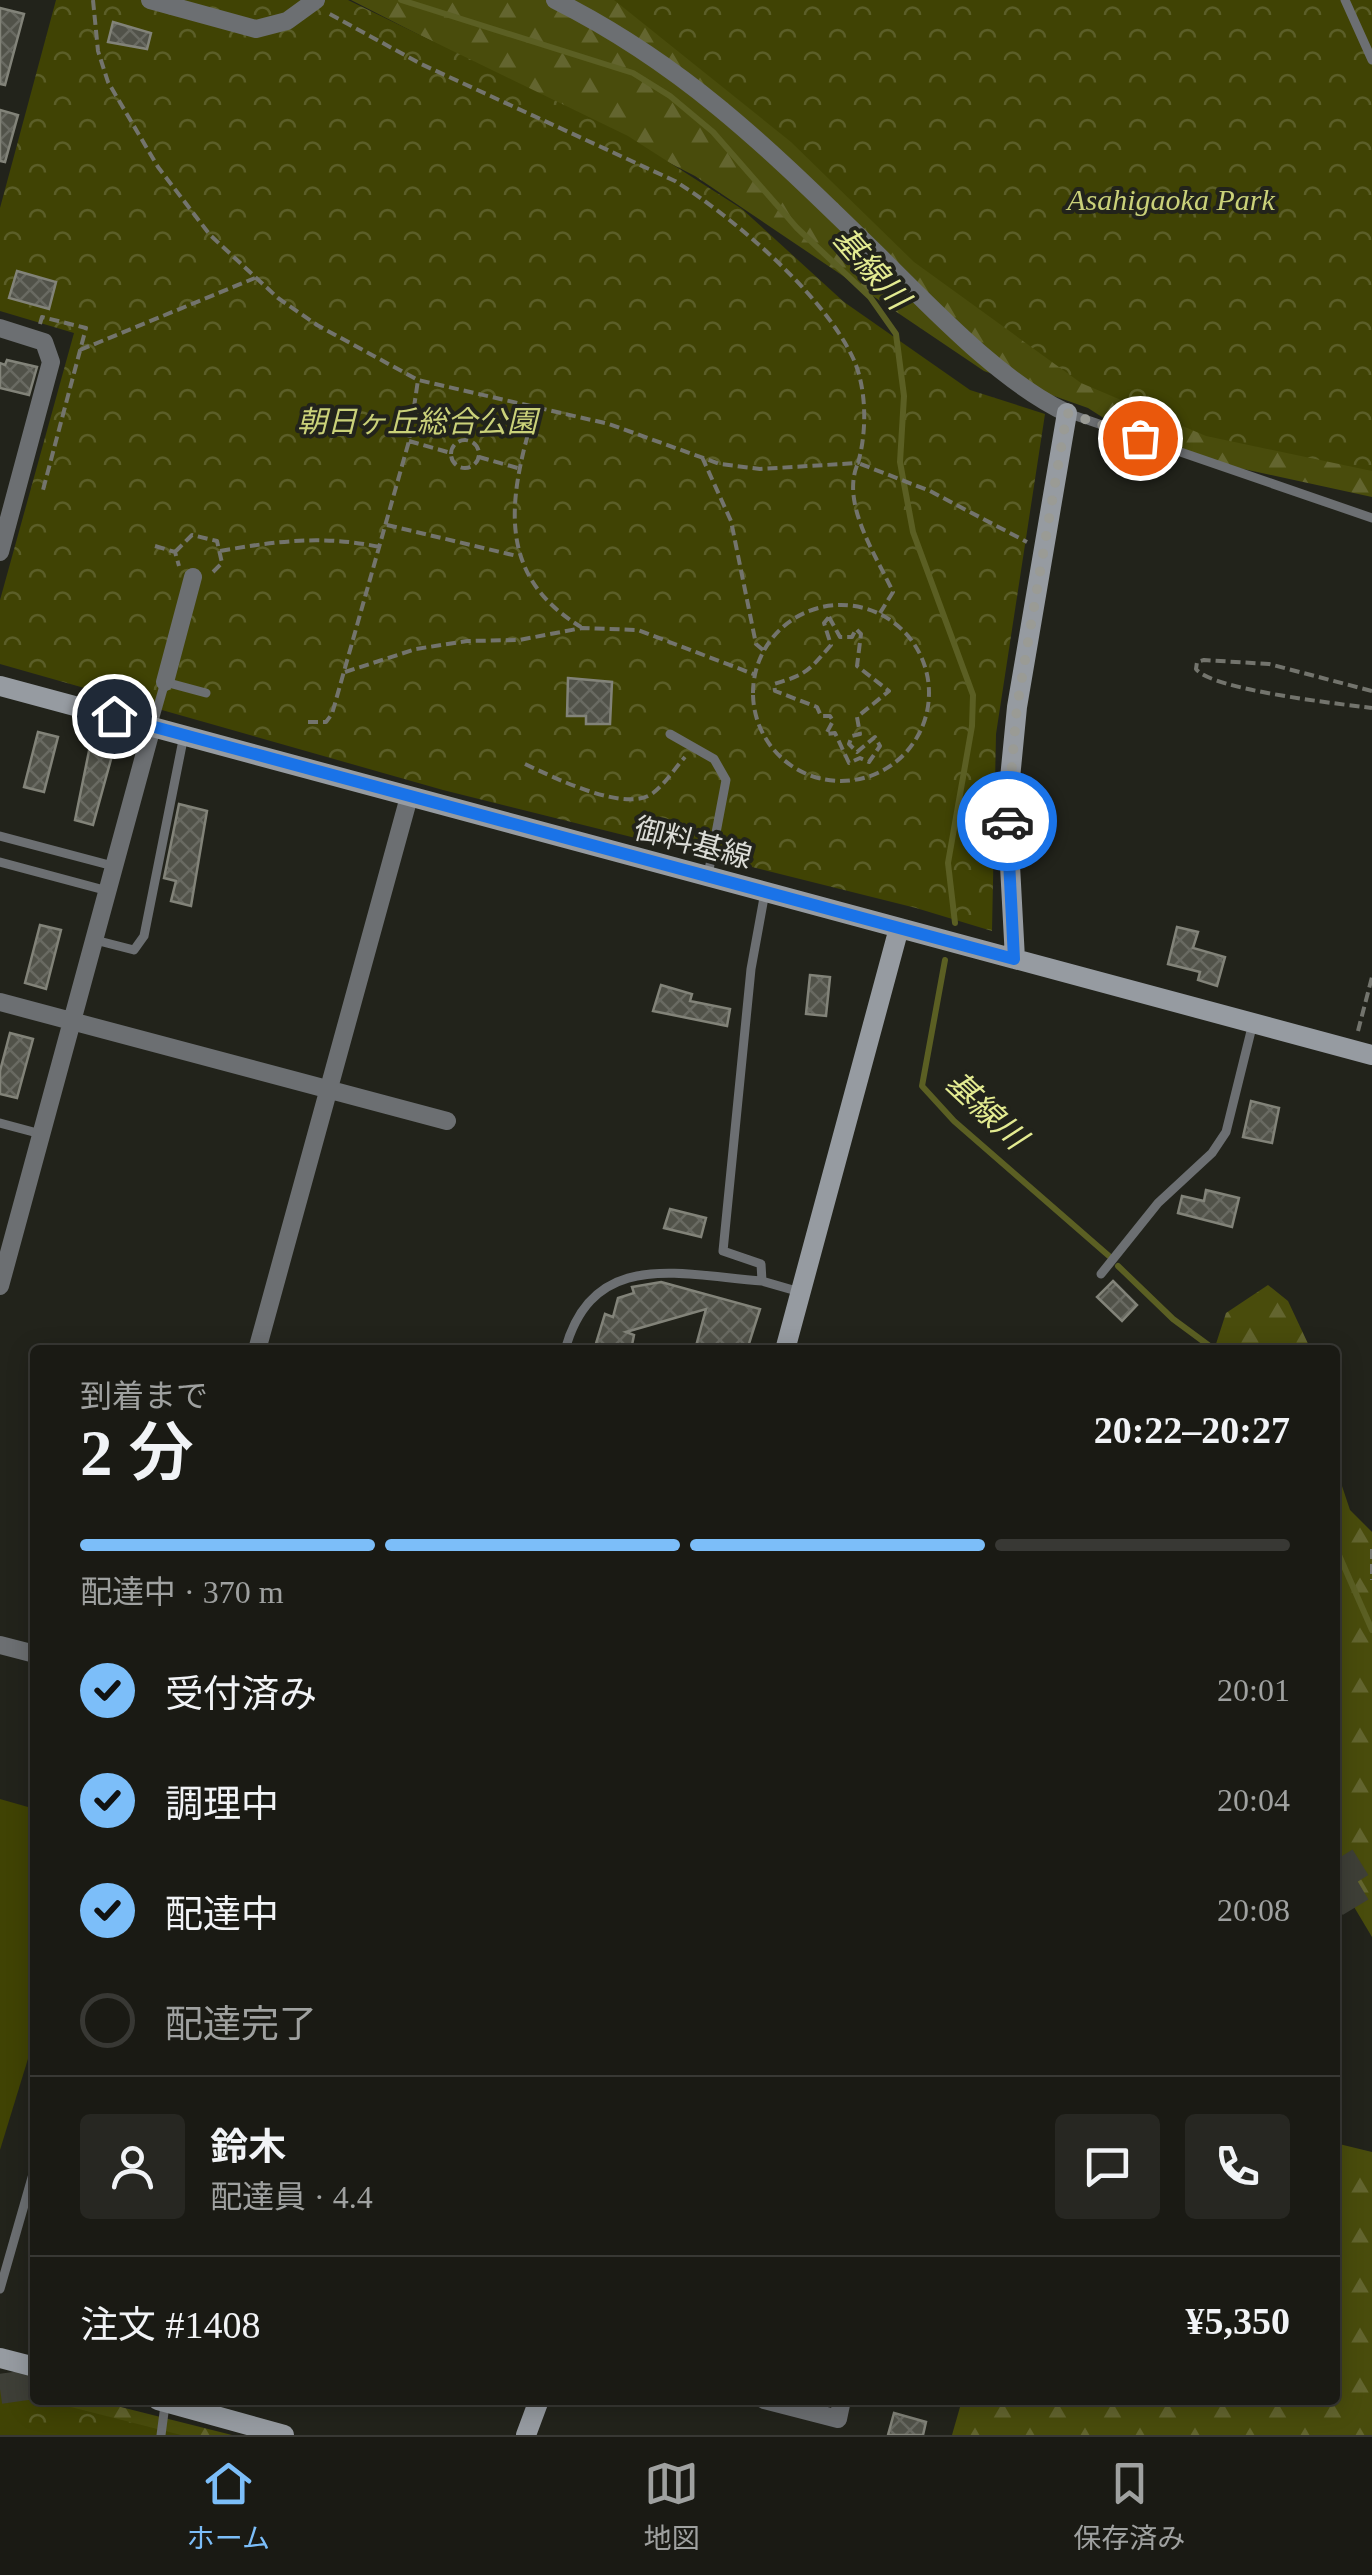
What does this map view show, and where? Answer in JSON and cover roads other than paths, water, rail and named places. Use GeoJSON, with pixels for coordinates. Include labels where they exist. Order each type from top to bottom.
{"type":"FeatureCollection","features":[{"type":"Feature","properties":{"kind":"street"},"geometry":{"type":"LineString","coordinates":[[150,0],[256,29],[287,21],[313,2]]}},
{"type":"Feature","properties":{"kind":"street"},"geometry":{"type":"LineString","coordinates":[[555,0],[686,77],[764,143],[913,289],[1036,399],[1067,413],[1017,707],[1007,809],[1014,959]]}},
{"type":"Feature","properties":{"kind":"street"},"geometry":{"type":"LineString","coordinates":[[0,328],[37,338],[51,351],[6,505],[0,552]]}},
{"type":"Feature","properties":{"kind":"street"},"geometry":{"type":"LineString","coordinates":[[165,682],[192,577]]}},
{"type":"Feature","properties":{"kind":"street","name":"御料基線"},"geometry":{"type":"LineString","coordinates":[[0,686],[1362,1052]]}},
{"type":"Feature","properties":{"kind":"street"},"geometry":{"type":"LineString","coordinates":[[0,1286],[152,727]]}},
{"type":"Feature","properties":{"kind":"street"},"geometry":{"type":"LineString","coordinates":[[258,1345],[409,796]]}},
{"type":"Feature","properties":{"kind":"street"},"geometry":{"type":"LineString","coordinates":[[787,1345],[899,928]]}},
{"type":"Feature","properties":{"kind":"street"},"geometry":{"type":"LineString","coordinates":[[0,1002],[447,1121]]}},
{"type":"Feature","properties":{"kind":"street"},"geometry":{"type":"LineString","coordinates":[[0,1645],[30,1653]]}},
{"type":"Feature","properties":{"kind":"street"},"geometry":{"type":"LineString","coordinates":[[0,2358],[30,2366]]}},
{"type":"Feature","properties":{"kind":"street"},"geometry":{"type":"LineString","coordinates":[[176,2405],[284,2435]]}},
{"type":"Feature","properties":{"kind":"street"},"geometry":{"type":"LineString","coordinates":[[526,2435],[537,2405]]}},
{"type":"Feature","properties":{"kind":"street"},"geometry":{"type":"LineString","coordinates":[[783,2405],[838,2419],[841,2405]]}},
{"type":"Feature","properties":{"kind":"lane"},"geometry":{"type":"LineString","coordinates":[[1346,0],[1372,60]]}},
{"type":"Feature","properties":{"kind":"lane"},"geometry":{"type":"LineString","coordinates":[[1067,413],[1372,518]]}},
{"type":"Feature","properties":{"kind":"lane"},"geometry":{"type":"LineString","coordinates":[[152,727],[165,682],[206,692]]}},
{"type":"Feature","properties":{"kind":"lane"},"geometry":{"type":"LineString","coordinates":[[670,734],[714,759],[726,780],[708,878]]}},
{"type":"Feature","properties":{"kind":"lane"},"geometry":{"type":"LineString","coordinates":[[95,940],[134,950],[144,936],[184,735]]}},
{"type":"Feature","properties":{"kind":"lane"},"geometry":{"type":"LineString","coordinates":[[0,836],[114,866]]}},
{"type":"Feature","properties":{"kind":"lane"},"geometry":{"type":"LineString","coordinates":[[0,862],[108,891]]}},
{"type":"Feature","properties":{"kind":"lane"},"geometry":{"type":"LineString","coordinates":[[762,1281],[762,1264],[723,1251],[750,970],[765,892]]}},
{"type":"Feature","properties":{"kind":"lane"},"geometry":{"type":"LineString","coordinates":[[1101,1274],[1158,1203],[1212,1153],[1226,1132],[1253,1023]]}},
{"type":"Feature","properties":{"kind":"lane"},"geometry":{"type":"LineString","coordinates":[[0,1122],[42,1134]]}},
{"type":"Feature","properties":{"kind":"lane"},"geometry":{"type":"LineString","coordinates":[[567,1345],[572,1325],[594,1291],[629,1276],[762,1281],[801,1292]]}},
{"type":"Feature","properties":{"kind":"lane"},"geometry":{"type":"LineString","coordinates":[[0,2289],[30,2184]]}},
{"type":"Feature","properties":{"kind":"lane"},"geometry":{"type":"LineString","coordinates":[[161,2435],[162,2405]]}},
{"type":"Feature","properties":{"kind":"waterway","name":"基線川"},"geometry":{"type":"LineString","coordinates":[[401,0],[633,73],[670,96],[713,132],[797,228],[870,297],[896,334],[904,396],[900,462],[913,532],[973,695],[972,726],[948,863],[955,923]]}},
{"type":"Feature","properties":{"kind":"waterway","name":"基線川"},"geometry":{"type":"LineString","coordinates":[[945,960],[922,1086],[954,1121],[1109,1256]]}},
{"type":"Feature","properties":{"kind":"waterway","name":"基線川"},"geometry":{"type":"LineString","coordinates":[[1118,1266],[1173,1319],[1208,1345]]}},
{"type":"Feature","properties":{"kind":"waterway","name":"基線川"},"geometry":{"type":"LineString","coordinates":[[1340,1557],[1372,1630]]}},
{"type":"Feature","properties":{"kind":"tunnel"},"geometry":{"type":"LineString","coordinates":[[1340,1875],[1372,1855]]}},
{"type":"Feature","properties":{"kind":"tunnel"},"geometry":{"type":"LineString","coordinates":[[1340,1899],[1372,1880]]}},
{"type":"Feature","properties":{"kind":"tunnel"},"geometry":{"type":"LineString","coordinates":[[0,2389],[30,2385]]}},
{"type":"Feature","properties":{"kind":"park label","name":"Asahigaoka Park"},"geometry":{"type":"Point","coordinates":[1171,200]}},
{"type":"Feature","properties":{"kind":"park label","name":"朝日ヶ丘総合公園"},"geometry":{"type":"Point","coordinates":[417,422]}}]}
